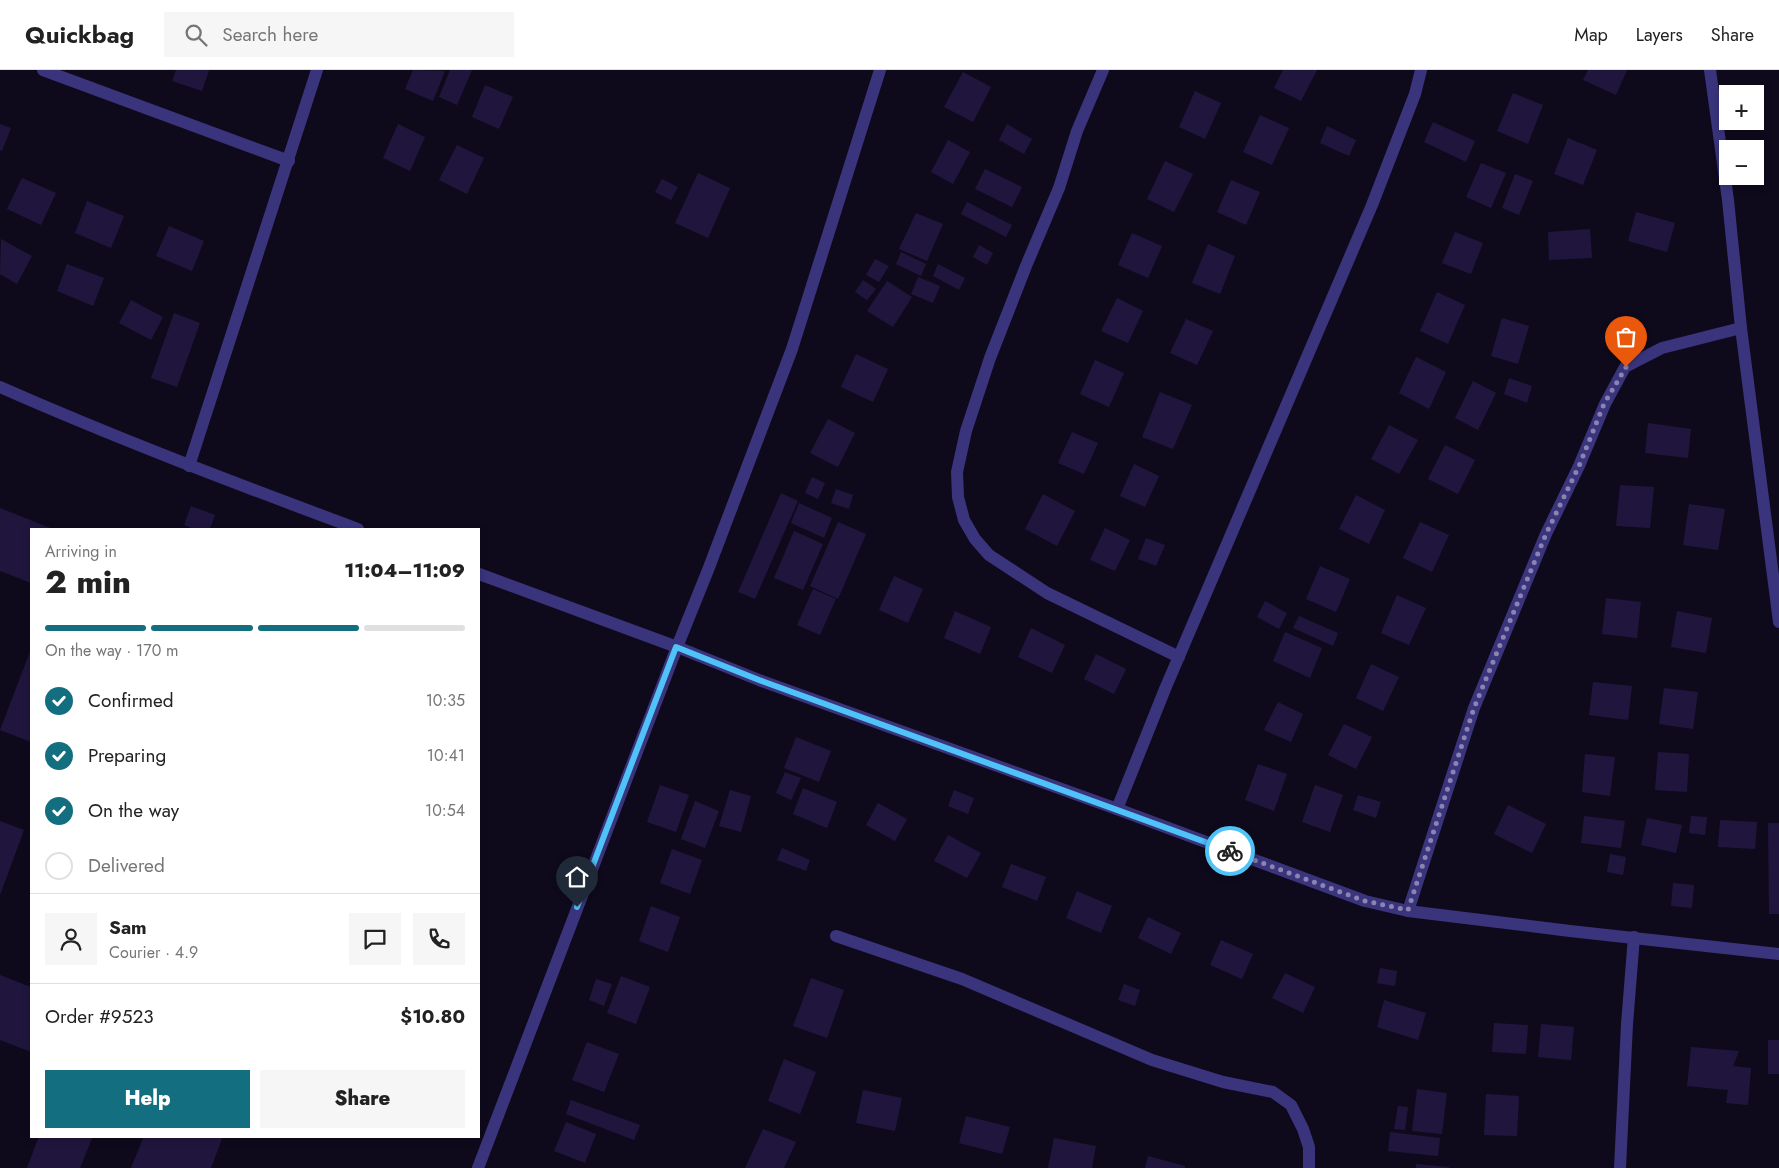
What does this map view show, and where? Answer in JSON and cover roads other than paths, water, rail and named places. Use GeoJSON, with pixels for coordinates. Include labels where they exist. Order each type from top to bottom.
{"type":"FeatureCollection","features":[{"type":"Feature","properties":{"kind":"street"},"geometry":{"type":"LineString","coordinates":[[43,70],[289,161]]}},
{"type":"Feature","properties":{"kind":"street"},"geometry":{"type":"LineString","coordinates":[[189,466],[318,70]]}},
{"type":"Feature","properties":{"kind":"street"},"geometry":{"type":"LineString","coordinates":[[478,1168],[676,647],[708,570],[792,349],[880,70]]}},
{"type":"Feature","properties":{"kind":"street"},"geometry":{"type":"LineString","coordinates":[[1104,70],[1078,131],[1059,188],[990,358],[957,472],[958,497],[964,520],[975,539],[989,555],[1047,593],[1179,657]]}},
{"type":"Feature","properties":{"kind":"street"},"geometry":{"type":"LineString","coordinates":[[1117,809],[1179,657],[1372,205],[1416,94],[1421,70]]}},
{"type":"Feature","properties":{"kind":"street"},"geometry":{"type":"LineString","coordinates":[[1710,70],[1727,190],[1741,328],[1779,622]]}},
{"type":"Feature","properties":{"kind":"street"},"geometry":{"type":"LineString","coordinates":[[1408,910],[1474,708],[1546,534],[1579,466],[1604,404],[1621,374],[1626,367],[1662,348],[1741,328]]}},
{"type":"Feature","properties":{"kind":"street"},"geometry":{"type":"LineString","coordinates":[[0,387],[90,427],[355,528]]}},
{"type":"Feature","properties":{"kind":"street"},"geometry":{"type":"LineString","coordinates":[[480,574],[759,680],[1365,901],[1408,910],[1570,931],[1779,954]]}},
{"type":"Feature","properties":{"kind":"street"},"geometry":{"type":"LineString","coordinates":[[836,936],[962,979],[1152,1060],[1223,1082],[1273,1092],[1291,1106],[1302,1129],[1309,1148],[1309,1168]]}},
{"type":"Feature","properties":{"kind":"street"},"geometry":{"type":"LineString","coordinates":[[1620,1168],[1627,1024],[1634,937]]}}]}
